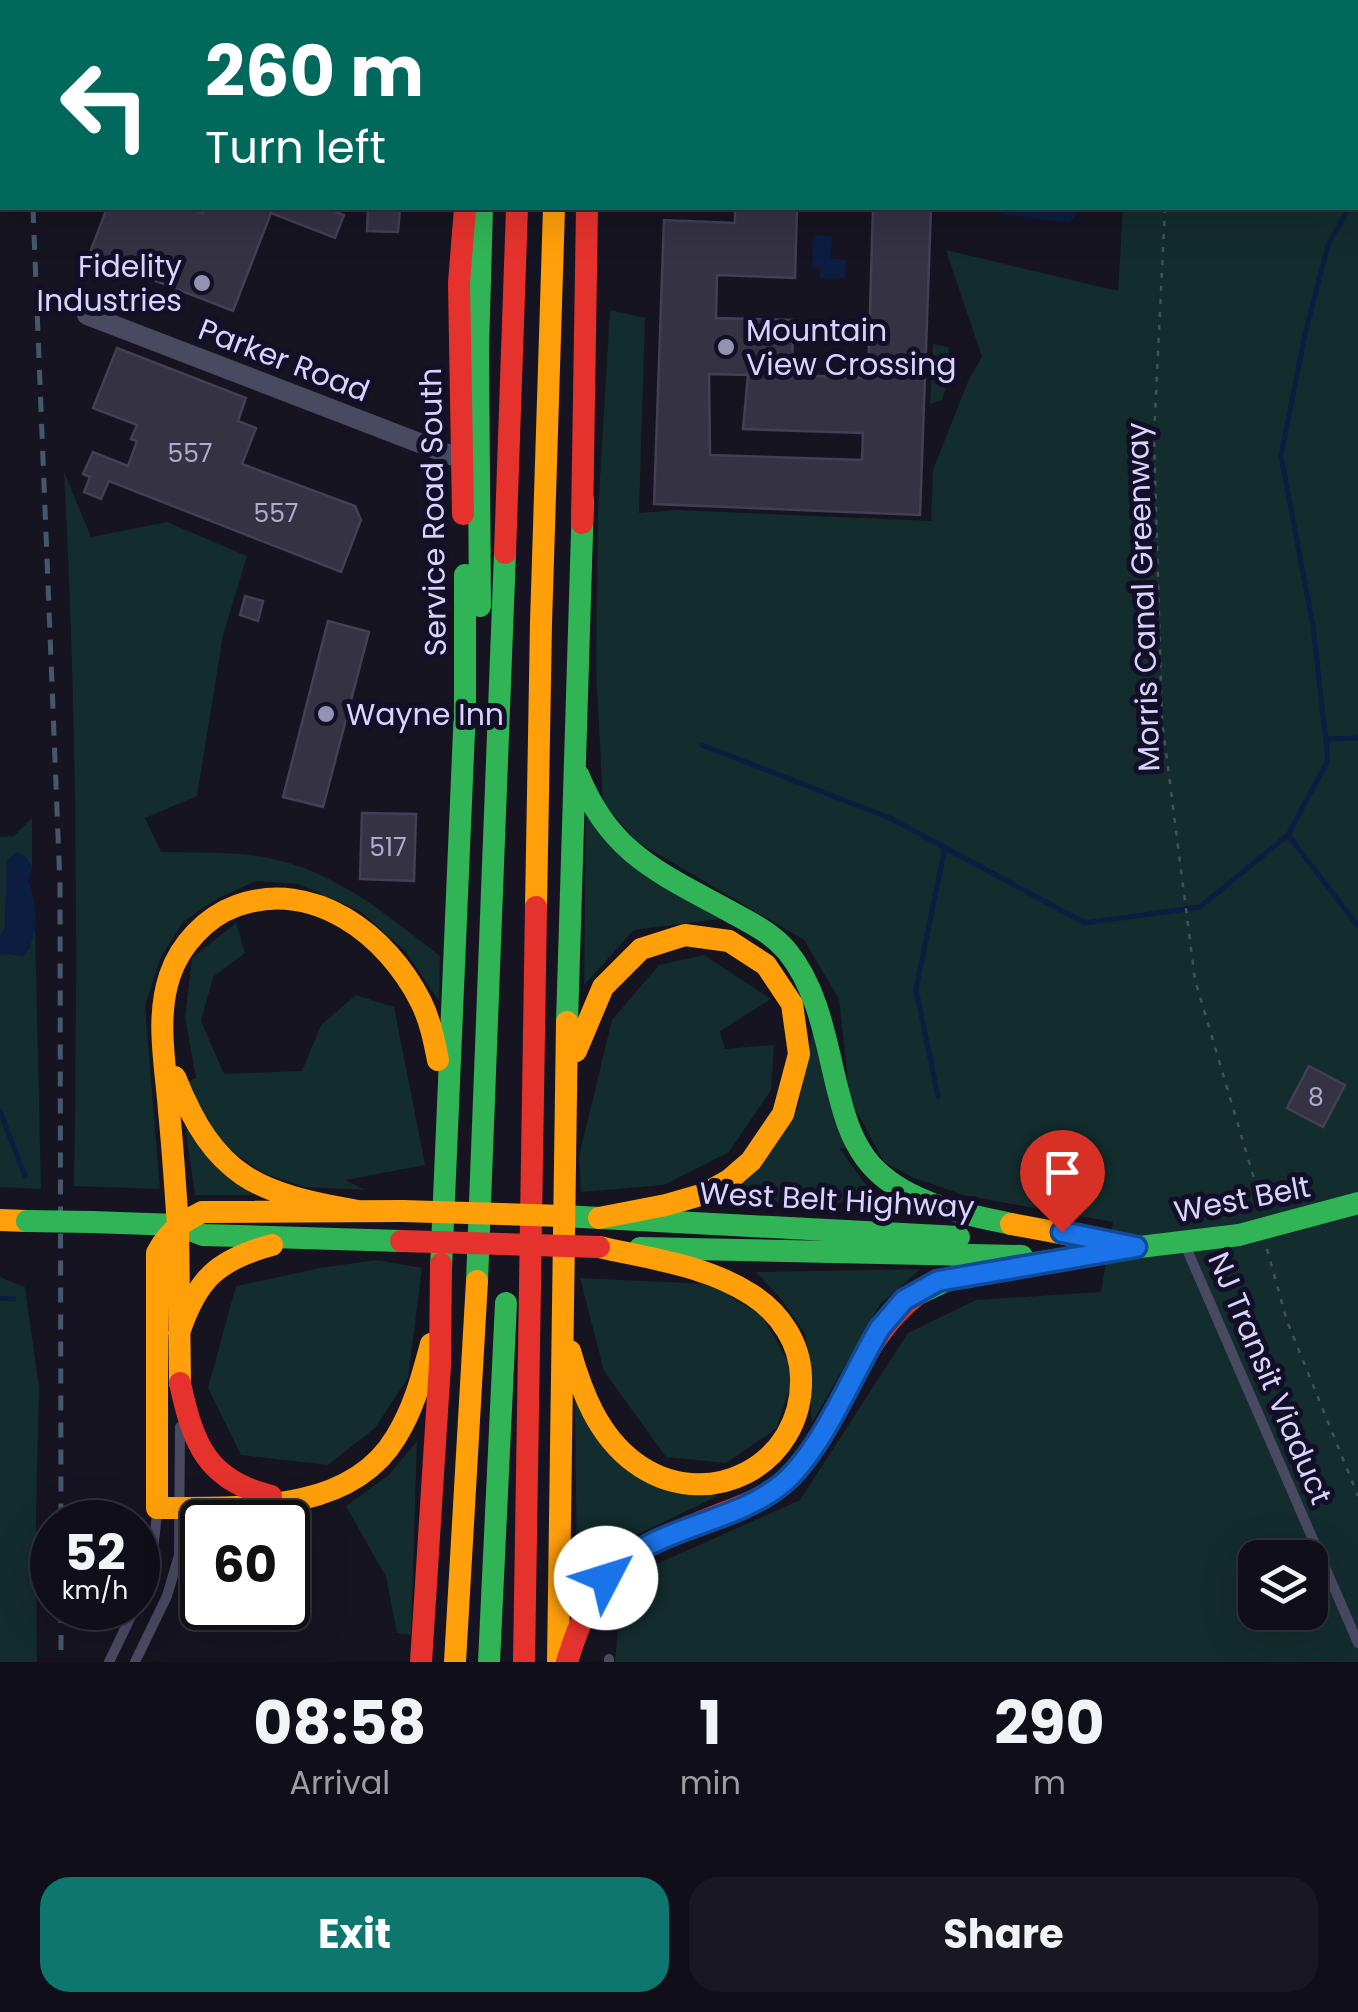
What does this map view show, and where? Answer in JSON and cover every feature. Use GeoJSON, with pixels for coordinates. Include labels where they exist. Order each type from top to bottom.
{"type":"FeatureCollection","features":[{"type":"Feature","properties":{"kind":"main road","name":"Service Road South"},"geometry":{"type":"LineString","coordinates":[[446,1143],[466,667],[459,283],[464,210]]}},
{"type":"Feature","properties":{"kind":"main road"},"geometry":{"type":"LineString","coordinates":[[482,210],[478,350],[481,782],[491,974]]}},
{"type":"Feature","properties":{"kind":"main road"},"geometry":{"type":"LineString","coordinates":[[454,1662],[491,974],[517,210]]}},
{"type":"Feature","properties":{"kind":"main road"},"geometry":{"type":"LineString","coordinates":[[524,1662],[540,623],[554,210]]}},
{"type":"Feature","properties":{"kind":"main road"},"geometry":{"type":"LineString","coordinates":[[558,1662],[564,1128],[588,210]]}},
{"type":"Feature","properties":{"kind":"main road"},"geometry":{"type":"LineString","coordinates":[[582,523],[604,210]]}},
{"type":"Feature","properties":{"kind":"main road"},"geometry":{"type":"LineString","coordinates":[[489,1662],[522,863],[540,623]]}},
{"type":"Feature","properties":{"kind":"main road"},"geometry":{"type":"LineString","coordinates":[[574,759],[594,815],[622,848],[758,927],[786,948],[807,978],[820,1012],[852,1136],[860,1154],[875,1170],[915,1196],[949,1208],[1136,1247]]}},
{"type":"Feature","properties":{"kind":"main road"},"geometry":{"type":"LineString","coordinates":[[329,1494],[258,1494],[221,1477],[198,1446],[180,1383],[178,1225],[164,997],[177,959],[202,926],[237,904],[285,896],[330,908],[392,957],[420,1000],[436,1050],[446,1143],[440,1365],[420,1662]]}},
{"type":"Feature","properties":{"kind":"main road"},"geometry":{"type":"LineString","coordinates":[[564,1128],[572,1068],[591,1005],[611,972],[639,948],[674,935],[712,936],[744,947],[777,976],[796,1019],[798,1054],[792,1089],[767,1142],[740,1171],[702,1194],[599,1218]]}},
{"type":"Feature","properties":{"kind":"main road"},"geometry":{"type":"LineString","coordinates":[[163,1020],[181,1093],[202,1135],[224,1162],[269,1192],[358,1211]]}},
{"type":"Feature","properties":{"kind":"main road","name":"West Belt"},"geometry":{"type":"LineString","coordinates":[[1136,1247],[1262,1230],[1358,1203]]}},
{"type":"Feature","properties":{"kind":"main road","name":"West Belt Highway"},"geometry":{"type":"LineString","coordinates":[[178,1225],[202,1212],[402,1210],[1136,1247]]}},
{"type":"Feature","properties":{"kind":"main road","name":"West Belt Highway"},"geometry":{"type":"LineString","coordinates":[[0,1220],[178,1225],[203,1235],[308,1240],[598,1247],[1049,1257],[1136,1247]]}},
{"type":"Feature","properties":{"kind":"main road"},"geometry":{"type":"LineString","coordinates":[[178,1225],[164,1237],[158,1253],[169,1508],[280,1504],[329,1494],[370,1470],[407,1417],[429,1352],[441,1264]]}},
{"type":"Feature","properties":{"kind":"main road"},"geometry":{"type":"LineString","coordinates":[[179,1333],[198,1285],[223,1262],[257,1248],[308,1240]]}},
{"type":"Feature","properties":{"kind":"main road"},"geometry":{"type":"LineString","coordinates":[[561,1279],[564,1321],[581,1387],[599,1425],[629,1458],[662,1478],[703,1486],[738,1479],[766,1463],[790,1432],[802,1390],[799,1356],[782,1323],[751,1294],[731,1283],[684,1266],[598,1247]]}},
{"type":"Feature","properties":{"kind":"main road"},"geometry":{"type":"LineString","coordinates":[[567,1662],[585,1611],[618,1564],[649,1543],[765,1495],[793,1473],[813,1446],[880,1328],[904,1300],[938,1281],[958,1276],[1106,1252]]}},
{"type":"Feature","properties":{"kind":"street","name":"Parker Road"},"geometry":{"type":"LineString","coordinates":[[87,315],[461,458]]}},
{"type":"Feature","properties":{"kind":"lane","name":"NJ Transit Viaduct"},"geometry":{"type":"LineString","coordinates":[[1184,1242],[1358,1643]]}},
{"type":"Feature","properties":{"kind":"lane"},"geometry":{"type":"LineString","coordinates":[[160,1537],[169,1508],[180,1383]]}},
{"type":"Feature","properties":{"kind":"lane"},"geometry":{"type":"LineString","coordinates":[[135,1662],[174,1577],[179,1556],[169,1508]]}},
{"type":"Feature","properties":{"kind":"lane"},"geometry":{"type":"LineString","coordinates":[[109,1662],[124,1630]]}},
{"type":"Feature","properties":{"kind":"path","name":"Morris Canal Greenway"},"geometry":{"type":"LineString","coordinates":[[1164,210],[1154,436],[1162,720],[1195,980],[1256,1185],[1262,1230],[1287,1321],[1358,1496]]}},
{"type":"Feature","properties":{"kind":"green space"},"geometry":{"type":"Polygon","coordinates":[[[1123,210],[1358,210],[1358,1662],[615,1662],[623,1579],[800,1500],[908,1333],[976,1300],[1101,1292],[1113,1222],[967,1196],[914,1178],[884,1162],[850,1099],[839,999],[804,940],[636,841],[603,802],[596,668],[598,512],[610,310],[645,318],[639,513],[677,510],[931,521],[933,470],[969,379],[982,357],[946,250],[1118,291],[1123,210]]]}},
{"type":"Feature","properties":{"kind":"green space"},"geometry":{"type":"Polygon","coordinates":[[[933,344],[948,347],[952,369],[942,400],[930,404],[933,344]]]}},
{"type":"Feature","properties":{"kind":"green space"},"geometry":{"type":"Polygon","coordinates":[[[64,472],[91,537],[167,522],[247,556],[223,635],[197,796],[145,818],[161,852],[242,854],[293,864],[360,896],[440,956],[439,1001],[405,951],[360,911],[298,884],[256,881],[218,898],[183,922],[160,959],[145,1006],[160,1189],[74,1186],[75,829],[64,472]]]}},
{"type":"Feature","properties":{"kind":"green space"},"geometry":{"type":"Polygon","coordinates":[[[586,812],[728,918],[634,930],[584,985],[586,812]]]}},
{"type":"Feature","properties":{"kind":"green space"},"geometry":{"type":"Polygon","coordinates":[[[32,818],[32,868],[26,857],[7,860],[5,929],[0,936],[0,837],[14,836],[32,818]]]}},
{"type":"Feature","properties":{"kind":"green space"},"geometry":{"type":"Polygon","coordinates":[[[236,923],[245,953],[213,977],[201,1021],[224,1074],[302,1071],[321,1025],[356,995],[394,1007],[425,1165],[345,1180],[366,1190],[305,1187],[265,1174],[224,1146],[186,1083],[196,1078],[185,1017],[192,958],[236,923]]]}},
{"type":"Feature","properties":{"kind":"green space"},"geometry":{"type":"Polygon","coordinates":[[[35,926],[41,1189],[0,1187],[0,956],[29,949],[35,926]]]}},
{"type":"Feature","properties":{"kind":"green space"},"geometry":{"type":"Polygon","coordinates":[[[704,955],[771,999],[720,1031],[725,1049],[774,1045],[771,1090],[729,1152],[664,1185],[581,1192],[579,1156],[612,1020],[659,965],[704,955]]]}},
{"type":"Feature","properties":{"kind":"green space"},"geometry":{"type":"Polygon","coordinates":[[[814,1024],[847,1149],[839,1148],[879,1203],[703,1202],[798,1109],[814,1024]]]}},
{"type":"Feature","properties":{"kind":"green space"},"geometry":{"type":"Polygon","coordinates":[[[185,1125],[255,1195],[195,1195],[185,1125]]]}},
{"type":"Feature","properties":{"kind":"green space"},"geometry":{"type":"Polygon","coordinates":[[[376,1260],[422,1268],[408,1378],[375,1428],[328,1465],[241,1455],[208,1388],[236,1286],[376,1260]]]}},
{"type":"Feature","properties":{"kind":"green space"},"geometry":{"type":"Polygon","coordinates":[[[921,1269],[880,1304],[812,1423],[805,1334],[782,1300],[756,1272],[921,1269]]]}},
{"type":"Feature","properties":{"kind":"green space"},"geometry":{"type":"Polygon","coordinates":[[[0,1277],[25,1287],[39,1388],[36,1500],[30,1500],[30,1630],[37,1630],[37,1662],[0,1662],[0,1277]]]}},
{"type":"Feature","properties":{"kind":"green space"},"geometry":{"type":"Polygon","coordinates":[[[580,1278],[710,1284],[762,1316],[795,1373],[776,1429],[726,1463],[666,1457],[604,1371],[580,1278]]]}},
{"type":"Feature","properties":{"kind":"green space"},"geometry":{"type":"Polygon","coordinates":[[[575,1397],[618,1458],[718,1496],[636,1535],[577,1590],[575,1397]]]}},
{"type":"Feature","properties":{"kind":"green space"},"geometry":{"type":"Polygon","coordinates":[[[417,1441],[411,1635],[397,1633],[386,1577],[346,1506],[389,1475],[417,1441]]]}},
{"type":"Feature","properties":{"kind":"water"},"geometry":{"type":"Polygon","coordinates":[[[1000,210],[1079,210],[1069,223],[1004,214],[1000,210]]]}},
{"type":"Feature","properties":{"kind":"water"},"geometry":{"type":"Polygon","coordinates":[[[813,235],[832,236],[831,258],[846,260],[845,278],[820,279],[820,268],[812,267],[813,235]]]}},
{"type":"Feature","properties":{"kind":"water"},"geometry":{"type":"Polygon","coordinates":[[[17,852],[26,857],[32,868],[28,881],[34,900],[35,930],[23,957],[0,956],[7,860],[17,852]]]}},
{"type":"Feature","properties":{"kind":"building","name":"Fidelity Industries"},"geometry":{"type":"Polygon","coordinates":[[[106,210],[330,210],[344,215],[335,238],[271,213],[233,311],[89,255],[106,210]]]}},
{"type":"Feature","properties":{"kind":"building"},"geometry":{"type":"Polygon","coordinates":[[[368,210],[400,210],[398,232],[367,231],[368,210]]]}},
{"type":"Feature","properties":{"kind":"building","name":"Mountain View Crossing"},"geometry":{"type":"Polygon","coordinates":[[[735,210],[797,210],[795,278],[717,275],[716,318],[793,320],[792,375],[868,378],[873,210],[931,210],[920,515],[654,504],[664,220],[735,223],[735,210]],[[709,374],[710,455],[862,460],[863,433],[743,429],[748,375],[709,374]]]}},
{"type":"Feature","properties":{"kind":"building"},"geometry":{"type":"Polygon","coordinates":[[[117,348],[246,398],[238,421],[256,428],[242,464],[355,506],[361,520],[341,572],[109,481],[101,499],[84,492],[90,477],[83,474],[93,452],[128,466],[137,441],[131,439],[137,425],[93,408],[117,348]]]}},
{"type":"Feature","properties":{"kind":"building"},"geometry":{"type":"Polygon","coordinates":[[[245,596],[263,601],[258,621],[240,615],[245,596]]]}},
{"type":"Feature","properties":{"kind":"building","name":"Wayne Inn"},"geometry":{"type":"Polygon","coordinates":[[[328,621],[369,632],[323,807],[283,797],[328,621]]]}},
{"type":"Feature","properties":{"kind":"building"},"geometry":{"type":"Polygon","coordinates":[[[362,813],[416,814],[414,881],[360,879],[362,813]]]}},
{"type":"Feature","properties":{"kind":"building"},"geometry":{"type":"Polygon","coordinates":[[[1309,1066],[1345,1085],[1323,1127],[1287,1108],[1309,1066]]]}},
{"type":"Feature","properties":{"kind":"waterway"},"geometry":{"type":"LineString","coordinates":[[702,745],[890,818],[1085,923],[1200,907],[1288,835],[1328,760],[1313,626],[1281,456],[1305,334],[1328,245],[1348,210]]}},
{"type":"Feature","properties":{"kind":"waterway"},"geometry":{"type":"LineString","coordinates":[[1326,739],[1358,738]]}},
{"type":"Feature","properties":{"kind":"waterway"},"geometry":{"type":"LineString","coordinates":[[1288,835],[1358,926]]}},
{"type":"Feature","properties":{"kind":"waterway"},"geometry":{"type":"LineString","coordinates":[[938,1097],[916,989],[945,847]]}},
{"type":"Feature","properties":{"kind":"waterway"},"geometry":{"type":"LineString","coordinates":[[0,1111],[25,1176]]}},
{"type":"Feature","properties":{"kind":"waterway"},"geometry":{"type":"LineString","coordinates":[[0,1298],[14,1299]]}},
{"type":"Feature","properties":{"kind":"railway"},"geometry":{"type":"LineString","coordinates":[[33,210],[60,885],[61,1500]]}},
{"type":"Feature","properties":{"kind":"railway"},"geometry":{"type":"LineString","coordinates":[[61,1630],[61,1662]]}},
{"type":"Feature","properties":{"kind":"traffic: fast"},"geometry":{"type":"LineString","coordinates":[[480,606],[478,350],[482,210]]}},
{"type":"Feature","properties":{"kind":"traffic: fast"},"geometry":{"type":"LineString","coordinates":[[567,1022],[583,500]]}},
{"type":"Feature","properties":{"kind":"traffic: fast"},"geometry":{"type":"LineString","coordinates":[[477,1281],[505,553]]}},
{"type":"Feature","properties":{"kind":"traffic: fast"},"geometry":{"type":"LineString","coordinates":[[441,1269],[465,708],[465,575]]}},
{"type":"Feature","properties":{"kind":"traffic: fast"},"geometry":{"type":"LineString","coordinates":[[578,774],[605,824],[622,843],[660,872],[761,929],[787,951],[816,1006],[849,1126],[861,1151],[878,1172],[924,1200],[1011,1224]]}},
{"type":"Feature","properties":{"kind":"traffic: fast"},"geometry":{"type":"LineString","coordinates":[[1115,1250],[1239,1235],[1358,1203]]}},
{"type":"Feature","properties":{"kind":"traffic: fast"},"geometry":{"type":"LineString","coordinates":[[563,1216],[959,1237]]}},
{"type":"Feature","properties":{"kind":"traffic: fast"},"geometry":{"type":"LineString","coordinates":[[27,1221],[91,1222]]}},
{"type":"Feature","properties":{"kind":"traffic: fast"},"geometry":{"type":"LineString","coordinates":[[91,1222],[178,1225],[203,1235],[401,1241]]}},
{"type":"Feature","properties":{"kind":"traffic: fast"},"geometry":{"type":"LineString","coordinates":[[640,1248],[1022,1256]]}},
{"type":"Feature","properties":{"kind":"traffic: fast"},"geometry":{"type":"LineString","coordinates":[[918,1294],[958,1275],[1106,1252]]}},
{"type":"Feature","properties":{"kind":"traffic: fast"},"geometry":{"type":"LineString","coordinates":[[489,1662],[506,1303]]}},
{"type":"Feature","properties":{"kind":"traffic: slow"},"geometry":{"type":"LineString","coordinates":[[536,907],[554,210]]}},
{"type":"Feature","properties":{"kind":"traffic: slow"},"geometry":{"type":"LineString","coordinates":[[178,1225],[163,1008],[170,975],[180,953],[214,917],[236,906],[265,899],[319,906],[345,918],[389,954],[406,977],[427,1016],[438,1060]]}},
{"type":"Feature","properties":{"kind":"traffic: slow"},"geometry":{"type":"LineString","coordinates":[[576,1051],[603,987],[641,949],[685,935],[729,941],[766,965],[792,1004],[799,1054],[783,1114],[751,1161],[704,1194],[599,1218]]}},
{"type":"Feature","properties":{"kind":"traffic: slow"},"geometry":{"type":"LineString","coordinates":[[558,1662],[567,1022]]}},
{"type":"Feature","properties":{"kind":"traffic: slow"},"geometry":{"type":"LineString","coordinates":[[175,1077],[206,1138],[243,1175],[292,1197],[358,1211]]}},
{"type":"Feature","properties":{"kind":"traffic: slow"},"geometry":{"type":"LineString","coordinates":[[157,1500],[157,1253],[165,1240],[202,1212],[402,1211]]}},
{"type":"Feature","properties":{"kind":"traffic: slow"},"geometry":{"type":"LineString","coordinates":[[402,1211],[563,1216]]}},
{"type":"Feature","properties":{"kind":"traffic: slow"},"geometry":{"type":"LineString","coordinates":[[0,1220],[27,1221]]}},
{"type":"Feature","properties":{"kind":"traffic: slow"},"geometry":{"type":"LineString","coordinates":[[1011,1224],[1135,1247]]}},
{"type":"Feature","properties":{"kind":"traffic: slow"},"geometry":{"type":"LineString","coordinates":[[178,1225],[180,1383]]}},
{"type":"Feature","properties":{"kind":"traffic: slow"},"geometry":{"type":"LineString","coordinates":[[179,1333],[193,1299],[212,1274],[237,1257],[272,1245]]}},
{"type":"Feature","properties":{"kind":"traffic: slow"},"geometry":{"type":"LineString","coordinates":[[570,1351],[586,1397],[610,1439],[634,1462],[662,1478],[691,1484],[719,1482],[746,1473],[768,1457],[786,1435],[798,1408],[801,1377],[797,1352],[787,1330],[762,1302],[697,1270],[599,1247]]}},
{"type":"Feature","properties":{"kind":"traffic: slow"},"geometry":{"type":"LineString","coordinates":[[455,1662],[477,1281]]}},
{"type":"Feature","properties":{"kind":"traffic: slow"},"geometry":{"type":"LineString","coordinates":[[160,1508],[288,1502],[321,1494],[350,1481],[375,1463],[396,1437],[413,1404],[431,1344]]}},
{"type":"Feature","properties":{"kind":"traffic: jam"},"geometry":{"type":"LineString","coordinates":[[463,514],[459,283],[465,210]]}},
{"type":"Feature","properties":{"kind":"traffic: jam"},"geometry":{"type":"LineString","coordinates":[[505,553],[517,210]]}},
{"type":"Feature","properties":{"kind":"traffic: jam"},"geometry":{"type":"LineString","coordinates":[[582,523],[587,210]]}},
{"type":"Feature","properties":{"kind":"traffic: jam"},"geometry":{"type":"LineString","coordinates":[[524,1662],[536,907]]}},
{"type":"Feature","properties":{"kind":"traffic: jam"},"geometry":{"type":"LineString","coordinates":[[401,1241],[599,1247]]}},
{"type":"Feature","properties":{"kind":"traffic: jam"},"geometry":{"type":"LineString","coordinates":[[421,1662],[440,1365],[441,1264]]}},
{"type":"Feature","properties":{"kind":"traffic: jam"},"geometry":{"type":"LineString","coordinates":[[567,1662],[590,1604],[620,1566],[662,1539],[766,1494],[791,1475],[824,1430],[879,1334],[918,1294]]}},
{"type":"Feature","properties":{"kind":"traffic: jam"},"geometry":{"type":"LineString","coordinates":[[180,1383],[197,1441],[206,1456],[231,1480],[271,1496]]}},
{"type":"Feature","properties":{"kind":"place","name":"Fidelity Industries"},"geometry":{"type":"Point","coordinates":[202,283]}},
{"type":"Feature","properties":{"kind":"place","name":"Mountain View Crossing"},"geometry":{"type":"Point","coordinates":[726,347]}},
{"type":"Feature","properties":{"kind":"place","name":"Wayne Inn"},"geometry":{"type":"Point","coordinates":[326,714]}},
{"type":"Feature","properties":{"kind":"route"},"geometry":{"type":"LineString","coordinates":[[606,1578],[618,1564],[649,1543],[749,1503],[780,1486],[813,1446],[880,1328],[904,1300],[920,1290],[958,1276],[1136,1247],[1062,1232]]}}]}
